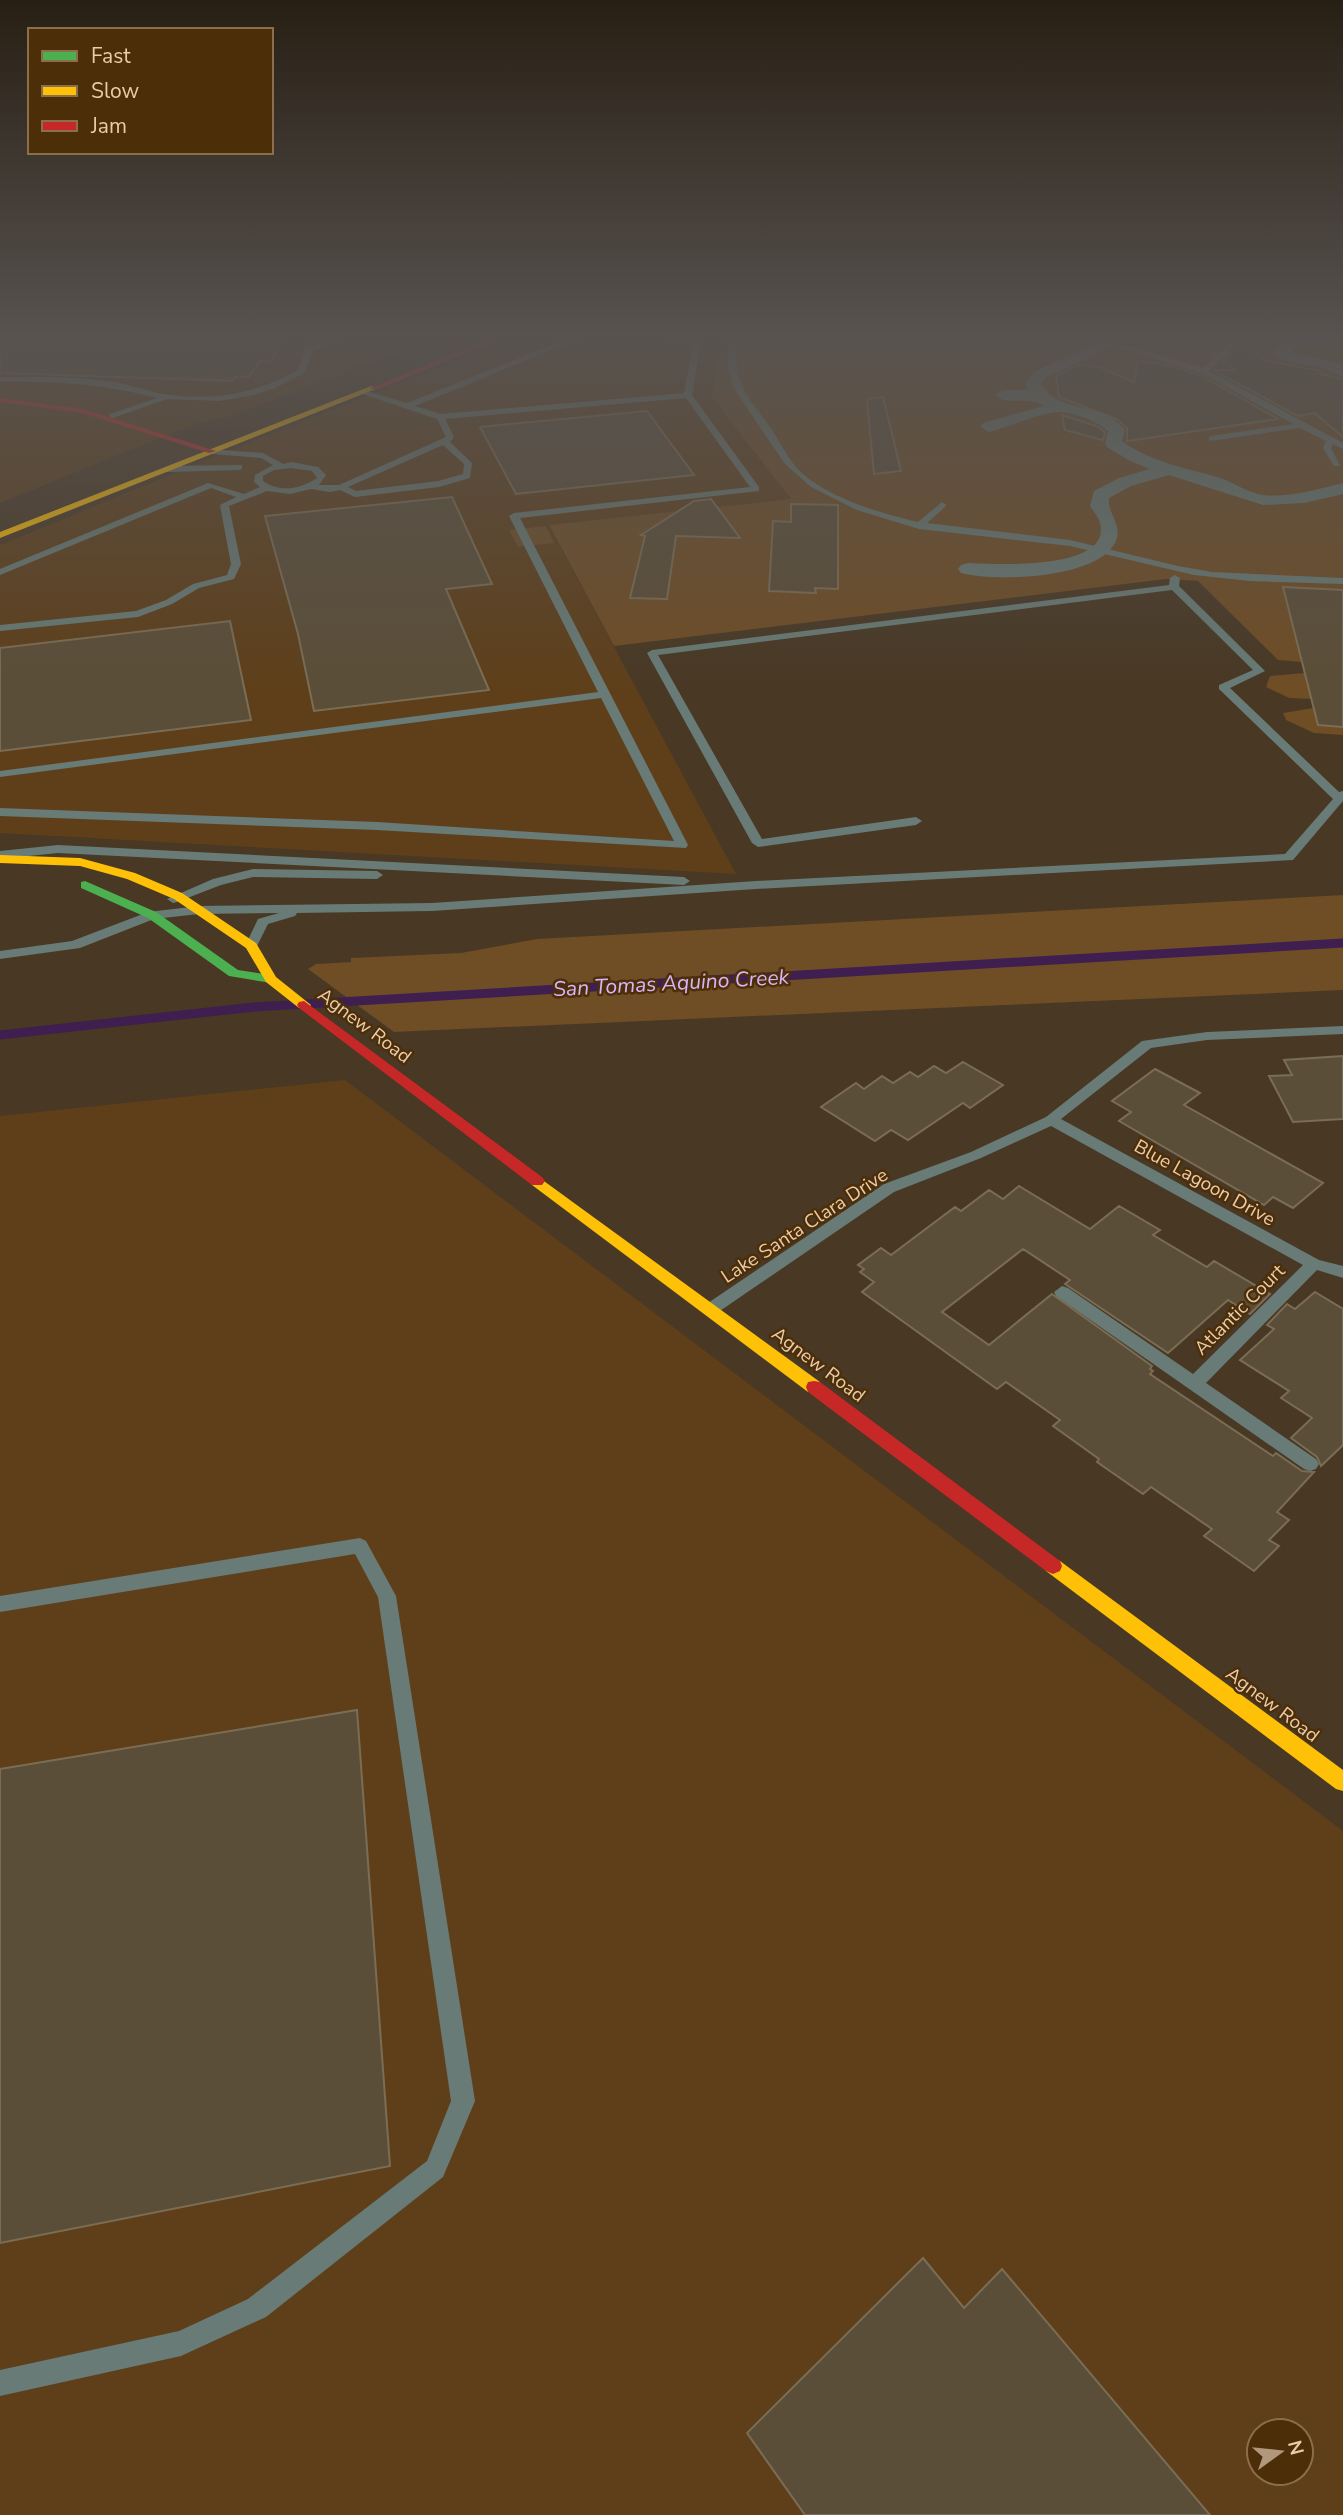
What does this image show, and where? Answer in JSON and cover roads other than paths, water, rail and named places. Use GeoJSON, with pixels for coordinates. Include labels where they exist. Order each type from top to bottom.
{"type":"FeatureCollection","features":[{"type":"Feature","properties":{"kind":"street"},"geometry":{"type":"LineString","coordinates":[[77,487],[171,451]]}},
{"type":"Feature","properties":{"kind":"street"},"geometry":{"type":"LineString","coordinates":[[0,534],[211,451]]}},
{"type":"Feature","properties":{"kind":"street"},"geometry":{"type":"LineString","coordinates":[[1125,451],[1166,470],[1216,482],[1259,499],[1286,500],[1343,488]]}},
{"type":"Feature","properties":{"kind":"street"},"geometry":{"type":"LineString","coordinates":[[968,569],[1048,568],[1070,564],[1102,550],[1109,535],[1109,524],[1099,506],[1100,495],[1125,482],[1166,470]]}},
{"type":"Feature","properties":{"kind":"street","name":"Agnew Road"},"geometry":{"type":"LineString","coordinates":[[0,858],[80,862],[131,876],[178,896],[200,910],[251,947],[271,979],[361,1049],[1343,1782]]}},
{"type":"Feature","properties":{"kind":"street","name":"Agnew Road"},"geometry":{"type":"LineString","coordinates":[[0,858],[69,878],[152,915],[234,973],[271,979]]}},
{"type":"Feature","properties":{"kind":"lane"},"geometry":{"type":"LineString","coordinates":[[0,628],[138,614],[169,602],[196,586],[231,577],[236,564],[225,505],[266,488],[293,490],[310,486],[321,479],[320,472],[309,467],[281,466],[259,475],[213,451]]}},
{"type":"Feature","properties":{"kind":"lane"},"geometry":{"type":"LineString","coordinates":[[216,451],[262,456],[281,466]]}},
{"type":"Feature","properties":{"kind":"lane"},"geometry":{"type":"LineString","coordinates":[[261,451],[262,456]]}},
{"type":"Feature","properties":{"kind":"lane"},"geometry":{"type":"LineString","coordinates":[[310,486],[322,489],[341,487],[423,451]]}},
{"type":"Feature","properties":{"kind":"lane"},"geometry":{"type":"LineString","coordinates":[[341,487],[355,494],[439,484],[467,476],[468,463],[455,451]]}},
{"type":"Feature","properties":{"kind":"lane"},"geometry":{"type":"LineString","coordinates":[[0,812],[377,826],[682,845],[514,516],[756,489],[729,451]]}},
{"type":"Feature","properties":{"kind":"lane"},"geometry":{"type":"LineString","coordinates":[[780,451],[786,462],[799,475],[845,502],[919,526],[970,534],[1062,542],[1175,569],[1216,575],[1343,581]]}},
{"type":"Feature","properties":{"kind":"lane"},"geometry":{"type":"LineString","coordinates":[[1329,451],[1340,466]]}},
{"type":"Feature","properties":{"kind":"lane"},"geometry":{"type":"LineString","coordinates":[[167,469],[239,467]]}},
{"type":"Feature","properties":{"kind":"lane"},"geometry":{"type":"LineString","coordinates":[[259,475],[258,482],[266,488]]}},
{"type":"Feature","properties":{"kind":"lane"},"geometry":{"type":"LineString","coordinates":[[0,572],[211,485],[244,496]]}},
{"type":"Feature","properties":{"kind":"lane"},"geometry":{"type":"LineString","coordinates":[[919,526],[942,505]]}},
{"type":"Feature","properties":{"kind":"lane"},"geometry":{"type":"LineString","coordinates":[[152,915],[200,910],[432,907],[757,885],[1289,857],[1341,795],[1223,687],[1260,671],[1174,587],[1175,569]]}},
{"type":"Feature","properties":{"kind":"lane"},"geometry":{"type":"LineString","coordinates":[[916,821],[758,843],[652,653],[1174,587]]}},
{"type":"Feature","properties":{"kind":"lane"},"geometry":{"type":"LineString","coordinates":[[0,774],[606,694]]}},
{"type":"Feature","properties":{"kind":"lane"},"geometry":{"type":"LineString","coordinates":[[0,858],[58,849],[757,885]]}},
{"type":"Feature","properties":{"kind":"lane"},"geometry":{"type":"LineString","coordinates":[[0,955],[75,945],[152,915],[178,896],[253,873],[332,876],[509,872]]}},
{"type":"Feature","properties":{"kind":"lane"},"geometry":{"type":"LineString","coordinates":[[251,947],[262,922],[309,908]]}},
{"type":"Feature","properties":{"kind":"lane","name":"Lake Santa Clara Drive"},"geometry":{"type":"LineString","coordinates":[[711,1310],[889,1188],[976,1155],[1051,1120],[1147,1044],[1207,1035],[1343,1030]]}},
{"type":"Feature","properties":{"kind":"lane","name":"Blue Lagoon Drive"},"geometry":{"type":"LineString","coordinates":[[1051,1120],[1314,1264],[1343,1272]]}},
{"type":"Feature","properties":{"kind":"lane","name":"Atlantic Court"},"geometry":{"type":"LineString","coordinates":[[1194,1384],[1314,1264]]}},
{"type":"Feature","properties":{"kind":"lane","name":"Atlantic Court"},"geometry":{"type":"LineString","coordinates":[[1062,1292],[1310,1464]]}},
{"type":"Feature","properties":{"kind":"lane"},"geometry":{"type":"LineString","coordinates":[[0,1604],[360,1546],[387,1596],[463,2101],[435,2169],[257,2308],[181,2343],[0,2383]]}},
{"type":"Feature","properties":{"kind":"waterway","name":"San Tomas Aquino Creek"},"geometry":{"type":"LineString","coordinates":[[0,1035],[254,1007],[1343,943]]}}]}
